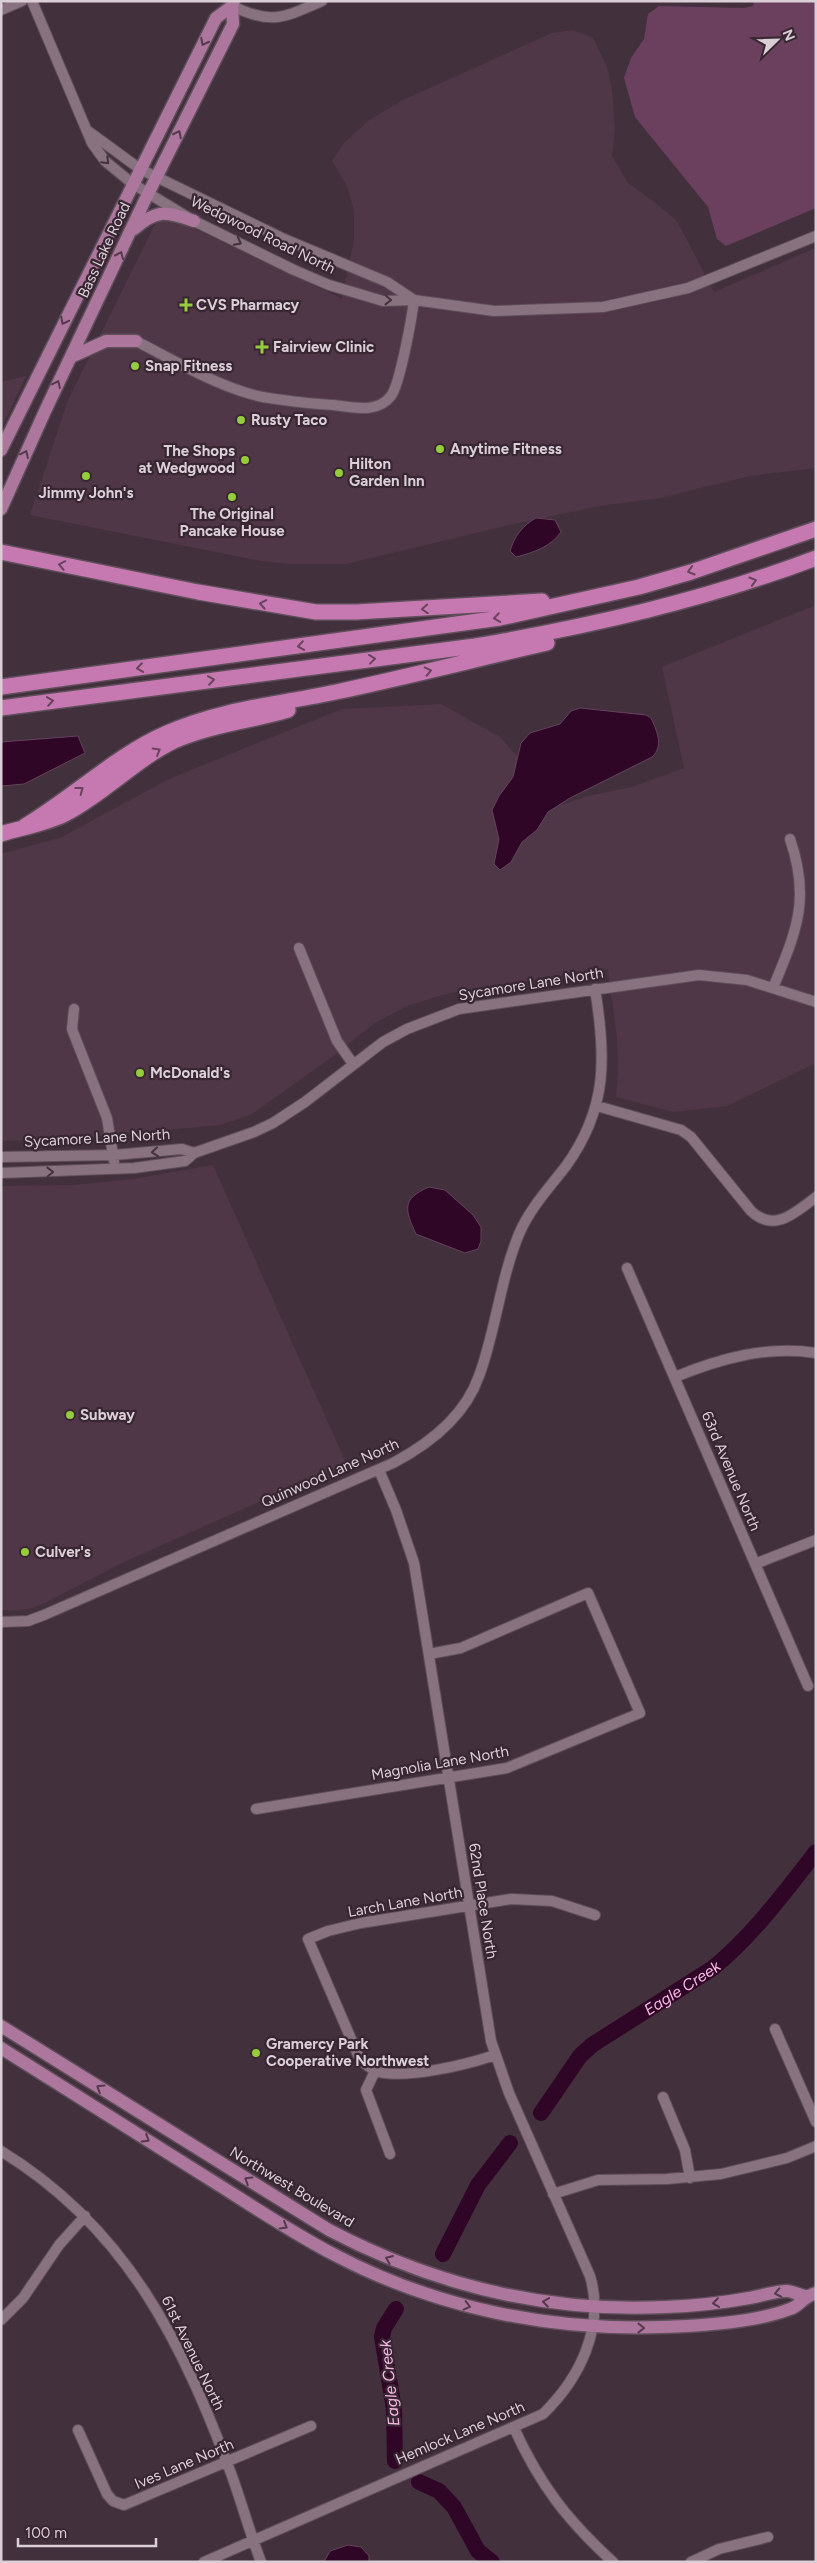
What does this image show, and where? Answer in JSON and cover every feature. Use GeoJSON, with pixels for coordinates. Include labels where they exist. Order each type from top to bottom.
{"type":"FeatureCollection","features":[{"type":"Feature","properties":{"kind":"highway"},"geometry":{"type":"LineString","coordinates":[[1,687],[500,618],[596,598],[691,572],[816,529]]}},
{"type":"Feature","properties":{"kind":"highway"},"geometry":{"type":"LineString","coordinates":[[1,552],[198,592],[316,612],[394,611],[596,598]]}},
{"type":"Feature","properties":{"kind":"highway"},"geometry":{"type":"LineString","coordinates":[[1,834],[25,826],[66,800],[148,742],[166,733],[247,709],[336,692],[616,626],[816,558]]}},
{"type":"Feature","properties":{"kind":"highway"},"geometry":{"type":"LineString","coordinates":[[1,708],[484,644],[627,617],[720,591]]}},
{"type":"Feature","properties":{"kind":"main road","name":"Bass Lake Road"},"geometry":{"type":"LineString","coordinates":[[1,450],[216,18],[233,4]]}},
{"type":"Feature","properties":{"kind":"main road","name":"Bass Lake Road"},"geometry":{"type":"LineString","coordinates":[[1,509],[156,178],[233,24],[233,4]]}},
{"type":"Feature","properties":{"kind":"main road"},"geometry":{"type":"LineString","coordinates":[[130,233],[147,219],[161,213],[173,213],[194,221]]}},
{"type":"Feature","properties":{"kind":"main road"},"geometry":{"type":"LineString","coordinates":[[71,357],[106,341],[136,341]]}},
{"type":"Feature","properties":{"kind":"main road","name":"Northwest Boulevard"},"geometry":{"type":"LineString","coordinates":[[1,2026],[329,2230],[376,2254],[431,2275],[484,2291],[541,2302],[594,2307]]}},
{"type":"Feature","properties":{"kind":"main road"},"geometry":{"type":"LineString","coordinates":[[1,2043],[11,2046],[124,2116],[134,2117],[141,2114]]}},
{"type":"Feature","properties":{"kind":"main road"},"geometry":{"type":"LineString","coordinates":[[1,2048],[291,2230],[365,2270],[408,2288],[462,2305],[524,2318],[592,2326],[671,2327],[730,2321],[792,2309],[810,2295]]}},
{"type":"Feature","properties":{"kind":"main road"},"geometry":{"type":"LineString","coordinates":[[594,2307],[641,2308],[702,2305],[787,2290],[810,2295]]}},
{"type":"Feature","properties":{"kind":"street"},"geometry":{"type":"LineString","coordinates":[[1,10],[22,1]]}},
{"type":"Feature","properties":{"kind":"street"},"geometry":{"type":"LineString","coordinates":[[32,1],[92,143],[101,157],[133,184]]}},
{"type":"Feature","properties":{"kind":"street"},"geometry":{"type":"LineString","coordinates":[[233,4],[251,15],[270,19],[299,11],[322,1]]}},
{"type":"Feature","properties":{"kind":"street"},"geometry":{"type":"LineString","coordinates":[[88,131],[140,169]]}},
{"type":"Feature","properties":{"kind":"street","name":"Wedgwood Road North"},"geometry":{"type":"LineString","coordinates":[[140,169],[267,231],[387,282],[414,300]]}},
{"type":"Feature","properties":{"kind":"street","name":"Wedgwood Road North"},"geometry":{"type":"LineString","coordinates":[[133,184],[194,221],[328,285],[383,301],[414,300],[494,311],[603,307],[688,288],[816,236]]}},
{"type":"Feature","properties":{"kind":"street"},"geometry":{"type":"LineString","coordinates":[[136,341],[230,387],[253,394],[285,400],[361,408],[374,407],[391,395],[396,384],[414,300]]}},
{"type":"Feature","properties":{"kind":"street"},"geometry":{"type":"LineString","coordinates":[[772,988],[788,951],[800,906],[800,876],[790,839]]}},
{"type":"Feature","properties":{"kind":"street"},"geometry":{"type":"LineString","coordinates":[[299,948],[337,1041],[353,1064]]}},
{"type":"Feature","properties":{"kind":"street","name":"Sycamore Lane North"},"geometry":{"type":"LineString","coordinates":[[1,1173],[114,1169],[185,1161],[194,1153],[254,1132],[284,1116],[383,1042],[407,1029],[459,1009],[699,975],[747,980],[816,1002]]}},
{"type":"Feature","properties":{"kind":"street","name":"Quinwood Lane North"},"geometry":{"type":"LineString","coordinates":[[1,1622],[28,1621],[44,1615],[379,1470],[413,1452],[436,1436],[453,1418],[477,1382],[507,1272],[520,1233],[533,1208],[579,1147],[597,1106],[603,1064],[595,989]]}},
{"type":"Feature","properties":{"kind":"street"},"geometry":{"type":"LineString","coordinates":[[74,1009],[72,1029],[107,1118],[114,1155],[114,1169]]}},
{"type":"Feature","properties":{"kind":"street"},"geometry":{"type":"LineString","coordinates":[[597,1106],[681,1130],[691,1137],[751,1211],[762,1220],[775,1221],[791,1216],[816,1197]]}},
{"type":"Feature","properties":{"kind":"street","name":"Sycamore Lane North"},"geometry":{"type":"LineString","coordinates":[[1,1157],[114,1155],[182,1149],[194,1153]]}},
{"type":"Feature","properties":{"kind":"street","name":"63rd Avenue North"},"geometry":{"type":"LineString","coordinates":[[628,1268],[808,1686]]}},
{"type":"Feature","properties":{"kind":"street"},"geometry":{"type":"LineString","coordinates":[[675,1377],[719,1360],[748,1354],[776,1351],[816,1353]]}},
{"type":"Feature","properties":{"kind":"street","name":"62nd Place North"},"geometry":{"type":"LineString","coordinates":[[379,1470],[396,1510],[414,1563],[486,2014],[495,2055],[590,2276],[594,2307],[592,2326]]}},
{"type":"Feature","properties":{"kind":"street"},"geometry":{"type":"LineString","coordinates":[[755,1564],[816,1540]]}},
{"type":"Feature","properties":{"kind":"street","name":"Magnolia Lane North"},"geometry":{"type":"LineString","coordinates":[[256,1809],[495,1771],[519,1764],[640,1713],[588,1593],[461,1648],[429,1654]]}},
{"type":"Feature","properties":{"kind":"street","name":"Larch Lane North"},"geometry":{"type":"LineString","coordinates":[[375,2071],[365,2064],[358,2055],[308,1939],[328,1931],[362,1923],[469,1906],[531,1899],[552,1901],[595,1915]]}},
{"type":"Feature","properties":{"kind":"street"},"geometry":{"type":"LineString","coordinates":[[775,2029],[816,2122]]}},
{"type":"Feature","properties":{"kind":"street"},"geometry":{"type":"LineString","coordinates":[[390,2154],[366,2090],[375,2071],[399,2074],[443,2068],[495,2055]]}},
{"type":"Feature","properties":{"kind":"street"},"geometry":{"type":"LineString","coordinates":[[663,2097],[685,2150],[690,2178]]}},
{"type":"Feature","properties":{"kind":"street"},"geometry":{"type":"LineString","coordinates":[[554,2194],[598,2180],[690,2178],[749,2168],[786,2158],[816,2146]]}},
{"type":"Feature","properties":{"kind":"street","name":"61st Avenue North"},"geometry":{"type":"LineString","coordinates":[[1,2151],[51,2185],[85,2216],[123,2259],[162,2316],[182,2357],[226,2462],[261,2562]]}},
{"type":"Feature","properties":{"kind":"street"},"geometry":{"type":"LineString","coordinates":[[1,2320],[23,2298],[59,2245],[85,2216]]}},
{"type":"Feature","properties":{"kind":"street","name":"Hemlock Lane North"},"geometry":{"type":"LineString","coordinates":[[204,2562],[543,2414],[566,2388],[583,2360],[592,2326]]}},
{"type":"Feature","properties":{"kind":"street","name":"Ives Lane North"},"geometry":{"type":"LineString","coordinates":[[78,2430],[108,2494],[118,2504],[133,2503],[311,2426]]}},
{"type":"Feature","properties":{"kind":"street"},"geometry":{"type":"LineString","coordinates":[[514,2428],[528,2458],[563,2513],[613,2562]]}},
{"type":"Feature","properties":{"kind":"street"},"geometry":{"type":"LineString","coordinates":[[691,2562],[719,2549],[768,2537]]}},
{"type":"Feature","properties":{"kind":"shaded area"},"geometry":{"type":"Polygon","coordinates":[[[754,1],[816,1],[816,208],[726,246],[717,239],[708,207],[635,117],[624,78],[631,58],[644,39],[648,14],[659,6],[744,8],[753,6],[754,1]]]}},
{"type":"Feature","properties":{"kind":"shaded area"},"geometry":{"type":"Polygon","coordinates":[[[573,30],[593,38],[607,67],[612,89],[615,129],[612,156],[628,183],[677,221],[714,292],[816,248],[816,468],[750,476],[660,498],[600,506],[505,526],[346,564],[291,564],[261,561],[30,515],[68,400],[154,226],[163,217],[172,218],[342,299],[354,240],[354,211],[347,186],[332,161],[343,144],[368,121],[403,100],[552,33],[573,30]]]}},
{"type":"Feature","properties":{"kind":"shaded area"},"geometry":{"type":"Polygon","coordinates":[[[26,376],[3,425],[1,427],[1,382],[26,376]]]}},
{"type":"Feature","properties":{"kind":"shaded area"},"geometry":{"type":"Polygon","coordinates":[[[536,518],[555,520],[561,532],[552,542],[542,548],[516,557],[510,551],[514,541],[523,528],[536,518]]]}},
{"type":"Feature","properties":{"kind":"shaded area"},"geometry":{"type":"Polygon","coordinates":[[[816,605],[816,1063],[727,1106],[673,1112],[616,1097],[618,1074],[617,1038],[608,969],[470,989],[442,995],[407,1006],[375,1023],[332,1057],[252,1114],[221,1125],[67,1139],[1,1141],[1,854],[62,837],[169,779],[342,709],[441,704],[500,737],[561,805],[588,796],[632,787],[684,768],[662,667],[816,605]]]}},
{"type":"Feature","properties":{"kind":"shaded area"},"geometry":{"type":"Polygon","coordinates":[[[580,708],[646,715],[651,718],[657,733],[659,743],[656,753],[652,757],[570,798],[548,812],[537,830],[522,842],[511,862],[500,870],[494,864],[499,839],[492,810],[499,796],[513,777],[521,743],[530,733],[560,724],[571,711],[580,708]]]}},
{"type":"Feature","properties":{"kind":"shaded area"},"geometry":{"type":"Polygon","coordinates":[[[78,736],[85,753],[24,784],[1,786],[1,742],[78,736]]]}},
{"type":"Feature","properties":{"kind":"shaded area"},"geometry":{"type":"Polygon","coordinates":[[[213,1165],[346,1463],[124,1562],[45,1603],[29,1609],[13,1611],[1,1609],[1,1186],[74,1185],[133,1179],[213,1165]]]}},
{"type":"Feature","properties":{"kind":"shaded area"},"geometry":{"type":"Polygon","coordinates":[[[429,1187],[445,1190],[473,1215],[481,1227],[481,1241],[478,1249],[465,1253],[416,1234],[409,1218],[408,1206],[414,1196],[429,1187]]]}},
{"type":"Feature","properties":{"kind":"shaded area"},"geometry":{"type":"Polygon","coordinates":[[[348,2545],[361,2547],[369,2556],[369,2562],[324,2562],[330,2551],[348,2545]]]}},
{"type":"Feature","properties":{"kind":"waterway","name":"Eagle Creek"},"geometry":{"type":"LineString","coordinates":[[541,2113],[580,2056],[592,2045],[713,1968],[755,1928],[816,1852]]}},
{"type":"Feature","properties":{"kind":"waterway","name":"Eagle Creek"},"geometry":{"type":"LineString","coordinates":[[443,2254],[478,2185],[510,2143]]}},
{"type":"Feature","properties":{"kind":"waterway","name":"Eagle Creek"},"geometry":{"type":"LineString","coordinates":[[395,2461],[394,2409],[382,2337],[384,2328],[396,2309]]}},
{"type":"Feature","properties":{"kind":"waterway","name":"Eagle Creek"},"geometry":{"type":"LineString","coordinates":[[419,2482],[439,2491],[454,2507],[478,2551],[492,2562]]}},
{"type":"Feature","properties":{"kind":"place","name":"CVS Pharmacy"},"geometry":{"type":"Point","coordinates":[186,305]}},
{"type":"Feature","properties":{"kind":"place","name":"Fairview Clinic"},"geometry":{"type":"Point","coordinates":[262,347]}},
{"type":"Feature","properties":{"kind":"place","name":"Snap Fitness"},"geometry":{"type":"Point","coordinates":[135,366]}},
{"type":"Feature","properties":{"kind":"place","name":"Rusty Taco"},"geometry":{"type":"Point","coordinates":[241,420]}},
{"type":"Feature","properties":{"kind":"place","name":"Anytime Fitness"},"geometry":{"type":"Point","coordinates":[440,449]}},
{"type":"Feature","properties":{"kind":"place","name":"The Shops at Wedgwood"},"geometry":{"type":"Point","coordinates":[245,460]}},
{"type":"Feature","properties":{"kind":"place","name":"Hilton Garden Inn"},"geometry":{"type":"Point","coordinates":[339,473]}},
{"type":"Feature","properties":{"kind":"place","name":"Jimmy John's"},"geometry":{"type":"Point","coordinates":[86,476]}},
{"type":"Feature","properties":{"kind":"place","name":"The Original Pancake House"},"geometry":{"type":"Point","coordinates":[232,497]}},
{"type":"Feature","properties":{"kind":"place","name":"McDonald's"},"geometry":{"type":"Point","coordinates":[140,1073]}},
{"type":"Feature","properties":{"kind":"place","name":"Subway"},"geometry":{"type":"Point","coordinates":[70,1415]}},
{"type":"Feature","properties":{"kind":"place","name":"Culver's"},"geometry":{"type":"Point","coordinates":[25,1552]}},
{"type":"Feature","properties":{"kind":"place","name":"Gramercy Park Cooperative Northwest"},"geometry":{"type":"Point","coordinates":[256,2053]}}]}
